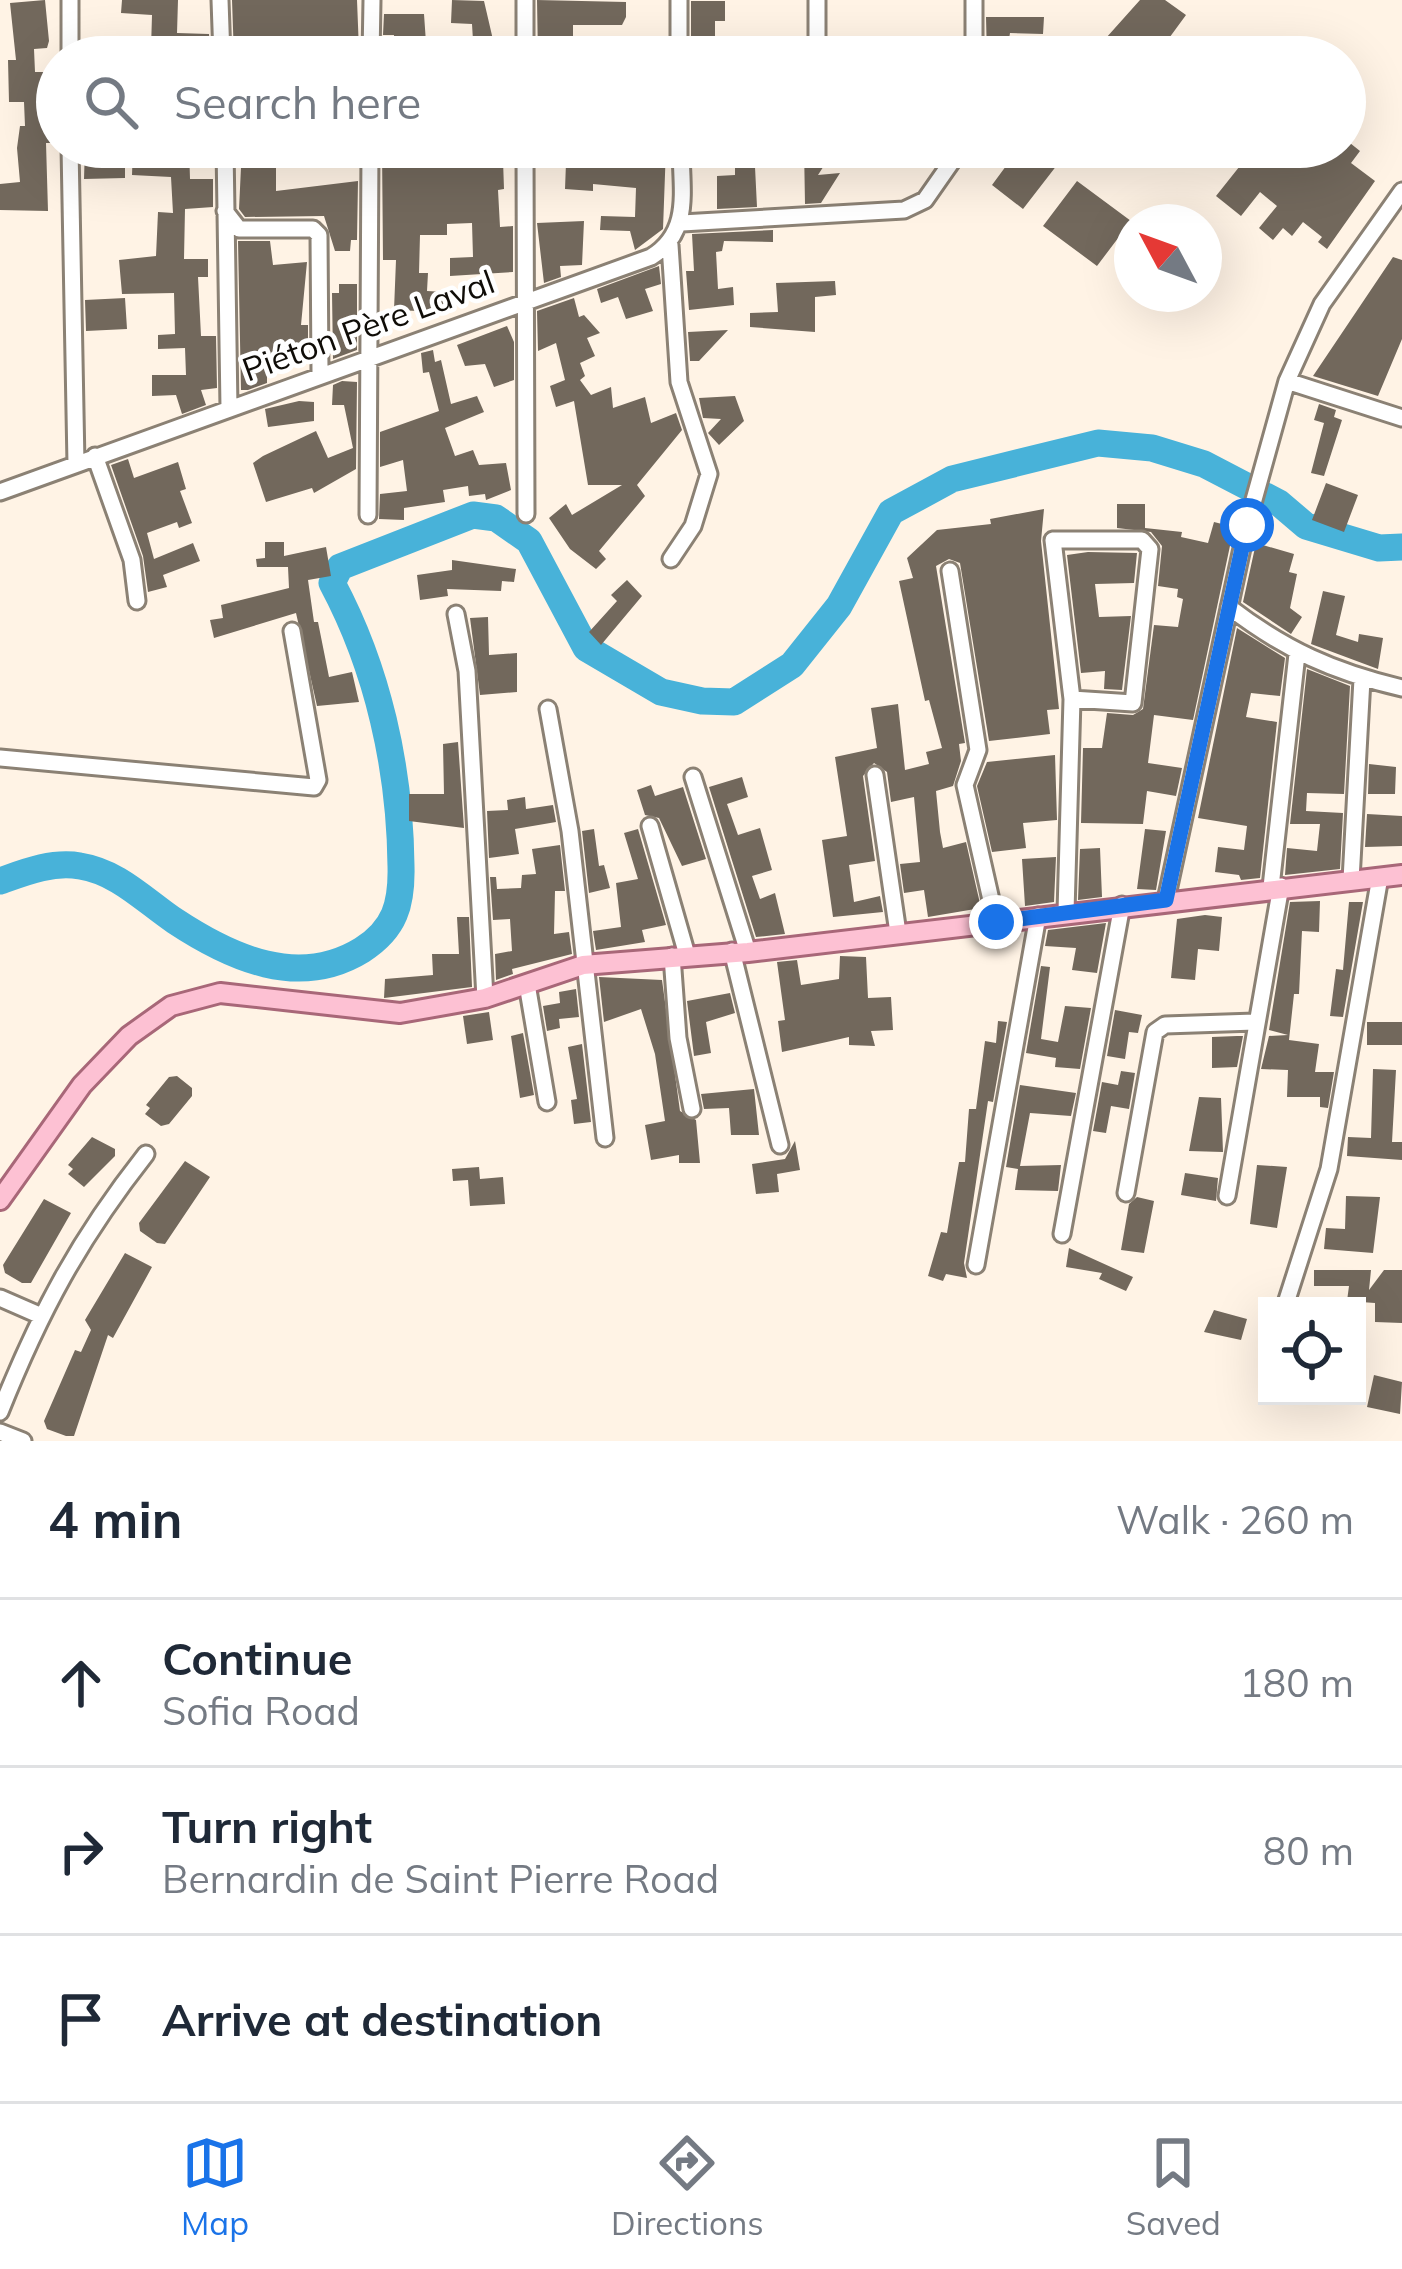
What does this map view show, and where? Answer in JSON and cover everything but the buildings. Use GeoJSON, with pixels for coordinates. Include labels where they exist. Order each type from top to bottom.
{"type":"FeatureCollection","features":[{"type":"Feature","properties":{"kind":"main road"},"geometry":{"type":"LineString","coordinates":[[0,1200],[82,1085],[128,1036],[171,1006],[220,993],[400,1013],[485,998],[584,965],[740,952],[1402,875]]}},
{"type":"Feature","properties":{"kind":"street"},"geometry":{"type":"LineString","coordinates":[[70,0],[70,36]]}},
{"type":"Feature","properties":{"kind":"street"},"geometry":{"type":"LineString","coordinates":[[220,0],[221,36]]}},
{"type":"Feature","properties":{"kind":"street"},"geometry":{"type":"LineString","coordinates":[[371,36],[372,0]]}},
{"type":"Feature","properties":{"kind":"street"},"geometry":{"type":"LineString","coordinates":[[525,0],[525,36]]}},
{"type":"Feature","properties":{"kind":"street"},"geometry":{"type":"LineString","coordinates":[[679,0],[680,36]]}},
{"type":"Feature","properties":{"kind":"street"},"geometry":{"type":"LineString","coordinates":[[817,36],[818,0]]}},
{"type":"Feature","properties":{"kind":"street"},"geometry":{"type":"LineString","coordinates":[[974,0],[974,36]]}},
{"type":"Feature","properties":{"kind":"street"},"geometry":{"type":"LineString","coordinates":[[70,168],[76,464]]}},
{"type":"Feature","properties":{"kind":"street"},"geometry":{"type":"LineString","coordinates":[[225,168],[229,407]]}},
{"type":"Feature","properties":{"kind":"street"},"geometry":{"type":"LineString","coordinates":[[368,514],[370,168]]}},
{"type":"Feature","properties":{"kind":"street"},"geometry":{"type":"LineString","coordinates":[[525,168],[526,514]]}},
{"type":"Feature","properties":{"kind":"street"},"geometry":{"type":"LineString","coordinates":[[671,559],[693,526],[709,474],[679,382],[680,168]]}},
{"type":"Feature","properties":{"kind":"street","name":"Piéton Père Laval"},"geometry":{"type":"LineString","coordinates":[[0,492],[527,301],[676,235],[904,210],[925,200],[947,168]]}},
{"type":"Feature","properties":{"kind":"street"},"geometry":{"type":"LineString","coordinates":[[1166,900],[1247,525],[1287,381],[1322,304],[1402,191]]}},
{"type":"Feature","properties":{"kind":"street"},"geometry":{"type":"LineString","coordinates":[[225,210],[239,229],[313,229],[319,235],[320,373]]}},
{"type":"Feature","properties":{"kind":"street"},"geometry":{"type":"LineString","coordinates":[[1287,381],[1402,418]]}},
{"type":"Feature","properties":{"kind":"street"},"geometry":{"type":"LineString","coordinates":[[95,456],[132,560],[137,601]]}},
{"type":"Feature","properties":{"kind":"street"},"geometry":{"type":"LineString","coordinates":[[1066,912],[1072,699],[1053,540],[1142,541],[1150,549],[1133,703],[1072,699]]}},
{"type":"Feature","properties":{"kind":"street"},"geometry":{"type":"LineString","coordinates":[[950,571],[978,750],[964,785],[996,922]]}},
{"type":"Feature","properties":{"kind":"street"},"geometry":{"type":"LineString","coordinates":[[1229,607],[1297,654],[1362,679],[1402,688]]}},
{"type":"Feature","properties":{"kind":"street"},"geometry":{"type":"LineString","coordinates":[[456,614],[467,671],[485,998]]}},
{"type":"Feature","properties":{"kind":"street"},"geometry":{"type":"LineString","coordinates":[[0,758],[314,787],[318,780],[292,632]]}},
{"type":"Feature","properties":{"kind":"street"},"geometry":{"type":"LineString","coordinates":[[1227,1196],[1276,887],[1297,654]]}},
{"type":"Feature","properties":{"kind":"street"},"geometry":{"type":"LineString","coordinates":[[1351,880],[1362,679]]}},
{"type":"Feature","properties":{"kind":"street"},"geometry":{"type":"LineString","coordinates":[[548,709],[570,831],[605,1138]]}},
{"type":"Feature","properties":{"kind":"street"},"geometry":{"type":"LineString","coordinates":[[875,775],[898,933]]}},
{"type":"Feature","properties":{"kind":"street"},"geometry":{"type":"LineString","coordinates":[[693,776],[740,952],[780,1145]]}},
{"type":"Feature","properties":{"kind":"street"},"geometry":{"type":"LineString","coordinates":[[650,826],[680,955],[678,1038],[692,1109]]}},
{"type":"Feature","properties":{"kind":"street"},"geometry":{"type":"LineString","coordinates":[[1288,1297],[1329,1169],[1380,877]]}},
{"type":"Feature","properties":{"kind":"street"},"geometry":{"type":"LineString","coordinates":[[1062,1234],[1122,905]]}},
{"type":"Feature","properties":{"kind":"street"},"geometry":{"type":"LineString","coordinates":[[976,1265],[1039,916]]}},
{"type":"Feature","properties":{"kind":"street"},"geometry":{"type":"LineString","coordinates":[[527,984],[548,1102]]}},
{"type":"Feature","properties":{"kind":"street"},"geometry":{"type":"LineString","coordinates":[[1126,1193],[1155,1032],[1165,1025],[1255,1022]]}},
{"type":"Feature","properties":{"kind":"street"},"geometry":{"type":"LineString","coordinates":[[0,1412],[39,1315],[82,1239],[146,1154]]}},
{"type":"Feature","properties":{"kind":"street"},"geometry":{"type":"LineString","coordinates":[[0,1298],[39,1315]]}},
{"type":"Feature","properties":{"kind":"street"},"geometry":{"type":"LineString","coordinates":[[0,1432],[23,1441]]}},
{"type":"Feature","properties":{"kind":"waterway"},"geometry":{"type":"LineString","coordinates":[[0,881],[49,866],[94,869],[219,947],[290,968],[338,961],[373,942],[389,924],[400,892],[396,793],[374,684],[332,583],[340,567],[473,515],[496,518],[529,541],[586,648],[661,692],[702,701],[734,702],[792,665],[839,606],[891,512],[952,479],[1098,443],[1152,448],[1204,464],[1279,503],[1306,526],[1379,548],[1402,547]]}},
{"type":"Feature","properties":{"kind":"route"},"geometry":{"type":"LineString","coordinates":[[996,922],[1166,900],[1247,525]]}}]}
